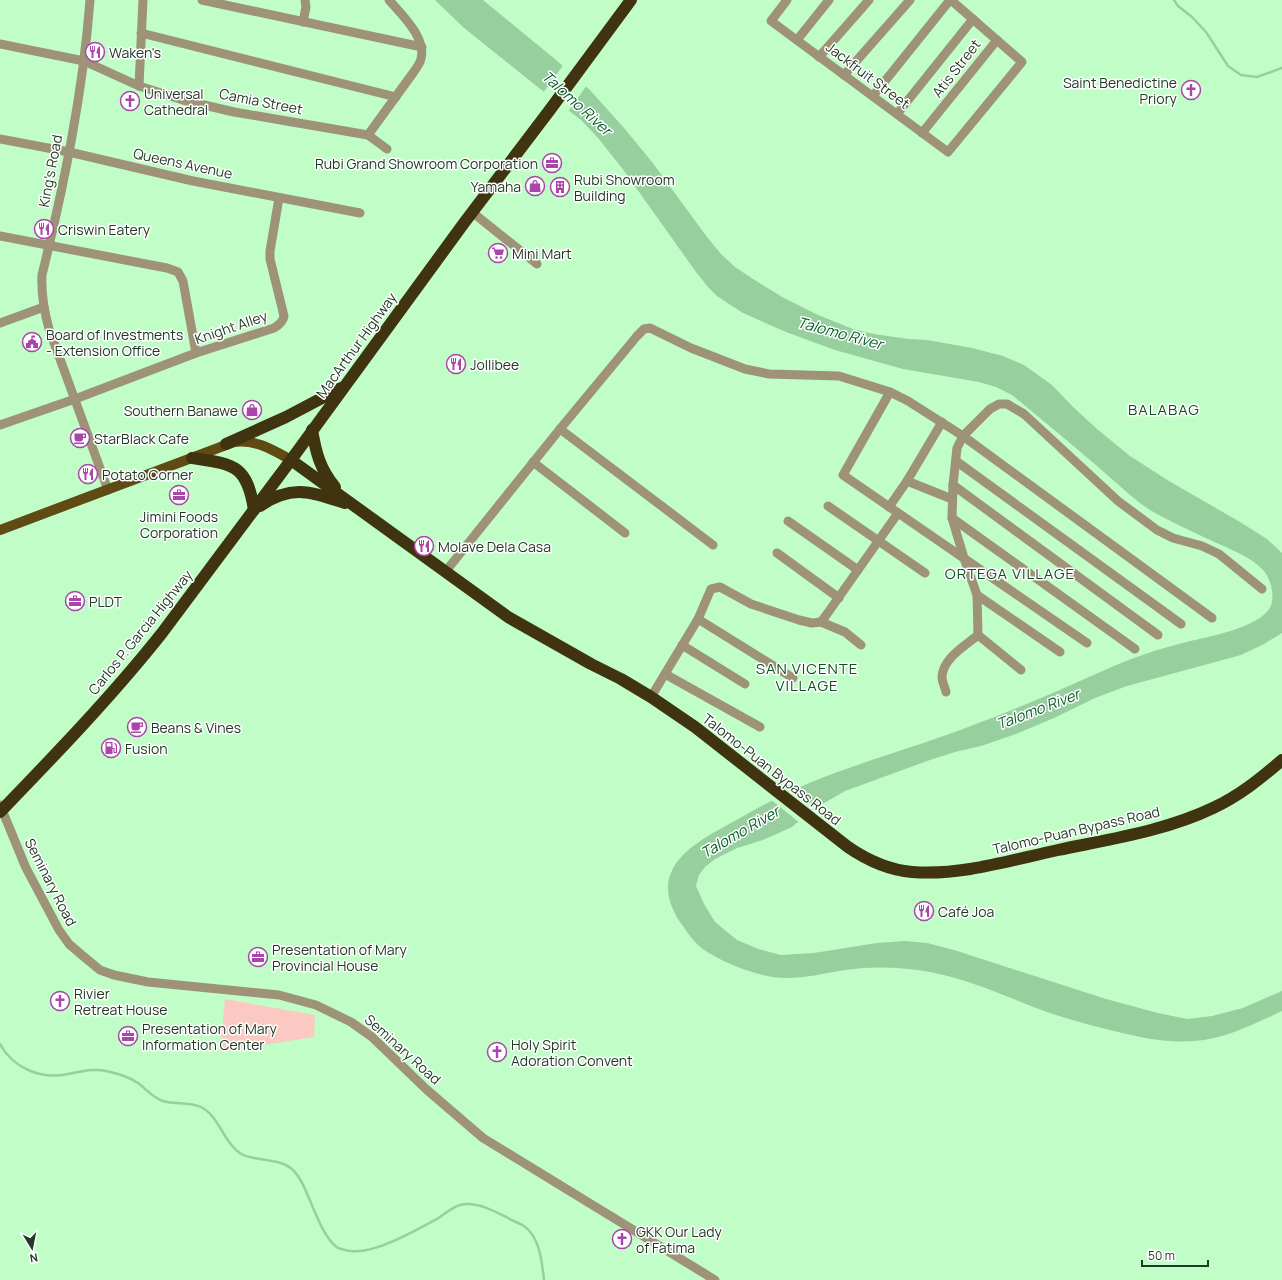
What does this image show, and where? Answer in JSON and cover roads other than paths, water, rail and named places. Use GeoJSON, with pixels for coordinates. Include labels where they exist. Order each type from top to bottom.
{"type":"FeatureCollection","features":[{"type":"Feature","properties":{"kind":"highway","name":"MacArthur Highway"},"geometry":{"type":"LineString","coordinates":[[291,460],[472,212],[631,0]]}},
{"type":"Feature","properties":{"kind":"highway"},"geometry":{"type":"LineString","coordinates":[[226,444],[286,417],[345,386]]}},
{"type":"Feature","properties":{"kind":"highway"},"geometry":{"type":"LineString","coordinates":[[312,430],[320,464],[340,495]]}},
{"type":"Feature","properties":{"kind":"highway"},"geometry":{"type":"LineString","coordinates":[[192,458],[223,463],[238,470],[248,485],[254,510],[276,496],[294,492],[316,494],[356,506]]}},
{"type":"Feature","properties":{"kind":"highway","name":"Talomo-Puan Bypass Road"},"geometry":{"type":"LineString","coordinates":[[291,460],[508,617],[651,697],[695,727],[860,855],[894,868],[911,872],[967,869],[1137,833],[1182,820],[1212,809],[1247,789],[1282,760]]}},
{"type":"Feature","properties":{"kind":"highway","name":"Carlos P. Garcia Highway"},"geometry":{"type":"LineString","coordinates":[[1,809],[98,708],[141,660],[291,460]]}},
{"type":"Feature","properties":{"kind":"main road"},"geometry":{"type":"LineString","coordinates":[[0,530],[226,444],[239,442],[257,444],[269,448],[291,460]]}},
{"type":"Feature","properties":{"kind":"street","name":"King's Road"},"geometry":{"type":"LineString","coordinates":[[90,0],[84,61],[69,152],[42,275],[42,296],[50,329],[108,490]]}},
{"type":"Feature","properties":{"kind":"street"},"geometry":{"type":"LineString","coordinates":[[139,86],[142,0]]}},
{"type":"Feature","properties":{"kind":"street"},"geometry":{"type":"LineString","coordinates":[[202,0],[422,47]]}},
{"type":"Feature","properties":{"kind":"street"},"geometry":{"type":"LineString","coordinates":[[303,22],[306,7],[305,0]]}},
{"type":"Feature","properties":{"kind":"street"},"geometry":{"type":"LineString","coordinates":[[368,135],[420,62],[422,55],[422,47],[412,28],[389,0]]}},
{"type":"Feature","properties":{"kind":"street","name":"Jackfruit Street"},"geometry":{"type":"LineString","coordinates":[[787,0],[771,21],[948,152],[1022,62],[997,40]]}},
{"type":"Feature","properties":{"kind":"street"},"geometry":{"type":"LineString","coordinates":[[797,40],[829,0]]}},
{"type":"Feature","properties":{"kind":"street"},"geometry":{"type":"LineString","coordinates":[[819,57],[869,0]]}},
{"type":"Feature","properties":{"kind":"street"},"geometry":{"type":"LineString","coordinates":[[844,75],[910,0]]}},
{"type":"Feature","properties":{"kind":"street"},"geometry":{"type":"LineString","coordinates":[[872,96],[950,0],[997,40]]}},
{"type":"Feature","properties":{"kind":"street"},"geometry":{"type":"LineString","coordinates":[[897,114],[973,19]]}},
{"type":"Feature","properties":{"kind":"street"},"geometry":{"type":"LineString","coordinates":[[141,33],[396,97]]}},
{"type":"Feature","properties":{"kind":"street","name":"Atis Street"},"geometry":{"type":"LineString","coordinates":[[922,133],[997,40]]}},
{"type":"Feature","properties":{"kind":"street","name":"Camia Street"},"geometry":{"type":"LineString","coordinates":[[0,44],[84,61],[139,86],[162,94],[234,112],[368,135],[388,149]]}},
{"type":"Feature","properties":{"kind":"street","name":"Queens Avenue"},"geometry":{"type":"LineString","coordinates":[[0,139],[69,152],[193,181],[360,214]]}},
{"type":"Feature","properties":{"kind":"street","name":"Knight Alley"},"geometry":{"type":"LineString","coordinates":[[0,425],[75,399],[196,353],[274,328],[283,320],[284,312],[270,259],[279,198]]}},
{"type":"Feature","properties":{"kind":"street"},"geometry":{"type":"LineString","coordinates":[[472,212],[537,264]]}},
{"type":"Feature","properties":{"kind":"street"},"geometry":{"type":"LineString","coordinates":[[0,236],[167,268],[178,272],[183,281],[196,353]]}},
{"type":"Feature","properties":{"kind":"street"},"geometry":{"type":"LineString","coordinates":[[0,323],[44,307]]}},
{"type":"Feature","properties":{"kind":"street"},"geometry":{"type":"LineString","coordinates":[[446,572],[533,462],[637,336],[644,329],[650,328],[691,348],[745,369],[769,374],[840,376],[890,392],[908,401],[964,436],[1212,618]]}},
{"type":"Feature","properties":{"kind":"street"},"geometry":{"type":"LineString","coordinates":[[890,392],[843,475],[1087,643]]}},
{"type":"Feature","properties":{"kind":"street"},"geometry":{"type":"LineString","coordinates":[[1021,670],[978,635],[977,595],[952,518],[953,484],[957,448],[964,436],[990,409],[999,404],[1007,404],[1024,414],[1118,501],[1157,530],[1173,538],[1202,546],[1219,554],[1262,589]]}},
{"type":"Feature","properties":{"kind":"street"},"geometry":{"type":"LineString","coordinates":[[889,507],[907,481],[942,422]]}},
{"type":"Feature","properties":{"kind":"street"},"geometry":{"type":"LineString","coordinates":[[560,429],[713,545]]}},
{"type":"Feature","properties":{"kind":"street"},"geometry":{"type":"LineString","coordinates":[[956,461],[1180,624]]}},
{"type":"Feature","properties":{"kind":"street"},"geometry":{"type":"LineString","coordinates":[[533,462],[625,534]]}},
{"type":"Feature","properties":{"kind":"street"},"geometry":{"type":"LineString","coordinates":[[907,481],[952,499]]}},
{"type":"Feature","properties":{"kind":"street"},"geometry":{"type":"LineString","coordinates":[[953,484],[1158,635]]}},
{"type":"Feature","properties":{"kind":"street"},"geometry":{"type":"LineString","coordinates":[[828,506],[925,572]]}},
{"type":"Feature","properties":{"kind":"street"},"geometry":{"type":"LineString","coordinates":[[821,622],[898,513]]}},
{"type":"Feature","properties":{"kind":"street"},"geometry":{"type":"LineString","coordinates":[[952,518],[1135,649]]}},
{"type":"Feature","properties":{"kind":"street"},"geometry":{"type":"LineString","coordinates":[[788,521],[858,570]]}},
{"type":"Feature","properties":{"kind":"street"},"geometry":{"type":"LineString","coordinates":[[777,553],[839,598]]}},
{"type":"Feature","properties":{"kind":"street"},"geometry":{"type":"LineString","coordinates":[[651,697],[698,619],[711,589],[720,588],[751,604],[799,620],[812,623],[821,622],[845,632],[861,645]]}},
{"type":"Feature","properties":{"kind":"street"},"geometry":{"type":"LineString","coordinates":[[977,595],[1060,652]]}},
{"type":"Feature","properties":{"kind":"street"},"geometry":{"type":"LineString","coordinates":[[698,619],[793,678]]}},
{"type":"Feature","properties":{"kind":"street"},"geometry":{"type":"LineString","coordinates":[[946,692],[942,678],[943,670],[946,664],[951,657],[978,635]]}},
{"type":"Feature","properties":{"kind":"street"},"geometry":{"type":"LineString","coordinates":[[682,645],[745,684]]}},
{"type":"Feature","properties":{"kind":"street"},"geometry":{"type":"LineString","coordinates":[[666,674],[760,727]]}},
{"type":"Feature","properties":{"kind":"street","name":"Seminary Road"},"geometry":{"type":"LineString","coordinates":[[1,809],[26,868],[58,930],[69,944],[100,970],[114,976],[148,982],[279,995],[316,1005],[351,1022],[372,1036],[426,1089],[483,1138],[715,1280]]}},
{"type":"Feature","properties":{"kind":"water","name":"Talomo River"},"geometry":{"type":"Polygon","coordinates":[[[435,0],[483,0],[556,60],[589,89],[624,128],[652,162],[721,254],[735,267],[753,279],[782,297],[818,315],[853,329],[874,334],[927,340],[972,348],[1003,356],[1024,365],[1052,385],[1097,429],[1130,456],[1267,539],[1282,553],[1282,633],[1241,655],[1127,686],[1095,698],[1016,734],[981,746],[927,761],[845,791],[812,810],[792,827],[763,840],[737,848],[715,859],[705,867],[699,875],[696,886],[704,904],[715,922],[737,940],[758,949],[781,955],[814,953],[877,943],[905,941],[927,943],[954,950],[1106,999],[1187,1019],[1212,1016],[1243,1008],[1282,991],[1282,1011],[1239,1030],[1206,1040],[1155,1040],[1066,1018],[971,983],[920,970],[899,968],[856,969],[793,978],[764,975],[740,968],[717,958],[699,946],[687,932],[673,910],[668,891],[669,879],[678,860],[694,845],[713,833],[797,788],[955,732],[1140,656],[1170,646],[1234,630],[1247,625],[1259,619],[1268,611],[1272,602],[1271,585],[1263,570],[1248,558],[1175,524],[1144,506],[1012,395],[996,387],[979,382],[903,369],[835,350],[786,332],[743,313],[717,296],[696,272],[622,168],[598,138],[581,120],[463,27],[435,0]]]}},
{"type":"Feature","properties":{"kind":"waterway"},"geometry":{"type":"LineString","coordinates":[[1174,0],[1178,6],[1192,17],[1206,32],[1228,66],[1241,75],[1257,77],[1282,68]]}},
{"type":"Feature","properties":{"kind":"waterway"},"geometry":{"type":"LineString","coordinates":[[0,1044],[12,1060],[20,1066],[38,1073],[58,1075],[91,1070],[106,1071],[134,1081],[159,1100],[173,1103],[192,1104],[201,1107],[213,1117],[230,1143],[241,1154],[281,1163],[292,1169],[297,1174],[305,1188],[321,1226],[332,1243],[338,1248],[350,1251],[371,1249],[394,1241],[417,1230],[462,1204],[471,1204],[482,1206],[493,1211],[524,1226],[529,1231],[537,1243],[544,1280]]}},
{"type":"Feature","properties":{"kind":"place","name":"Waken's"},"geometry":{"type":"Point","coordinates":[95,52]}},
{"type":"Feature","properties":{"kind":"place","name":"Saint Benedictine Priory"},"geometry":{"type":"Point","coordinates":[1191,90]}},
{"type":"Feature","properties":{"kind":"place","name":"Universal Cathedral"},"geometry":{"type":"Point","coordinates":[130,101]}},
{"type":"Feature","properties":{"kind":"place","name":"Rubi Grand Showroom Corporation"},"geometry":{"type":"Point","coordinates":[552,163]}},
{"type":"Feature","properties":{"kind":"place","name":"Yamaha"},"geometry":{"type":"Point","coordinates":[535,186]}},
{"type":"Feature","properties":{"kind":"place","name":"Rubi Showroom Building"},"geometry":{"type":"Point","coordinates":[560,187]}},
{"type":"Feature","properties":{"kind":"place","name":"Criswin Eatery"},"geometry":{"type":"Point","coordinates":[44,229]}},
{"type":"Feature","properties":{"kind":"place","name":"Mini Mart"},"geometry":{"type":"Point","coordinates":[498,253]}},
{"type":"Feature","properties":{"kind":"place","name":"Board of Investments - Extension Office"},"geometry":{"type":"Point","coordinates":[32,342]}},
{"type":"Feature","properties":{"kind":"place","name":"Jollibee"},"geometry":{"type":"Point","coordinates":[456,364]}},
{"type":"Feature","properties":{"kind":"place","name":"Southern Banawe"},"geometry":{"type":"Point","coordinates":[252,410]}},
{"type":"Feature","properties":{"kind":"place","name":"StarBlack Cafe"},"geometry":{"type":"Point","coordinates":[80,438]}},
{"type":"Feature","properties":{"kind":"place","name":"Potato Corner"},"geometry":{"type":"Point","coordinates":[88,474]}},
{"type":"Feature","properties":{"kind":"place","name":"Jimini Foods Corporation"},"geometry":{"type":"Point","coordinates":[179,495]}},
{"type":"Feature","properties":{"kind":"place","name":"Molave Dela Casa"},"geometry":{"type":"Point","coordinates":[424,546]}},
{"type":"Feature","properties":{"kind":"place","name":"PLDT"},"geometry":{"type":"Point","coordinates":[75,601]}},
{"type":"Feature","properties":{"kind":"place","name":"Beans & Vines"},"geometry":{"type":"Point","coordinates":[137,727]}},
{"type":"Feature","properties":{"kind":"place","name":"Fusion"},"geometry":{"type":"Point","coordinates":[111,748]}},
{"type":"Feature","properties":{"kind":"place","name":"Café Joa"},"geometry":{"type":"Point","coordinates":[924,911]}},
{"type":"Feature","properties":{"kind":"place","name":"Presentation of Mary Provincial House"},"geometry":{"type":"Point","coordinates":[258,957]}},
{"type":"Feature","properties":{"kind":"place","name":"Rivier Retreat House"},"geometry":{"type":"Point","coordinates":[60,1001]}},
{"type":"Feature","properties":{"kind":"place","name":"Presentation of Mary Information Center"},"geometry":{"type":"Point","coordinates":[128,1036]}},
{"type":"Feature","properties":{"kind":"place","name":"Holy Spirit Adoration Convent"},"geometry":{"type":"Point","coordinates":[497,1052]}},
{"type":"Feature","properties":{"kind":"place","name":"GKK Our Lady of Fatima"},"geometry":{"type":"Point","coordinates":[622,1239]}},
{"type":"Feature","properties":{"kind":"district","name":"BALABAG"},"geometry":{"type":"Point","coordinates":[1164,409]}},
{"type":"Feature","properties":{"kind":"district","name":"ORTEGA VILLAGE"},"geometry":{"type":"Point","coordinates":[1010,573]}},
{"type":"Feature","properties":{"kind":"district","name":"SAN VICENTE VILLAGE"},"geometry":{"type":"Point","coordinates":[807,676]}}]}
